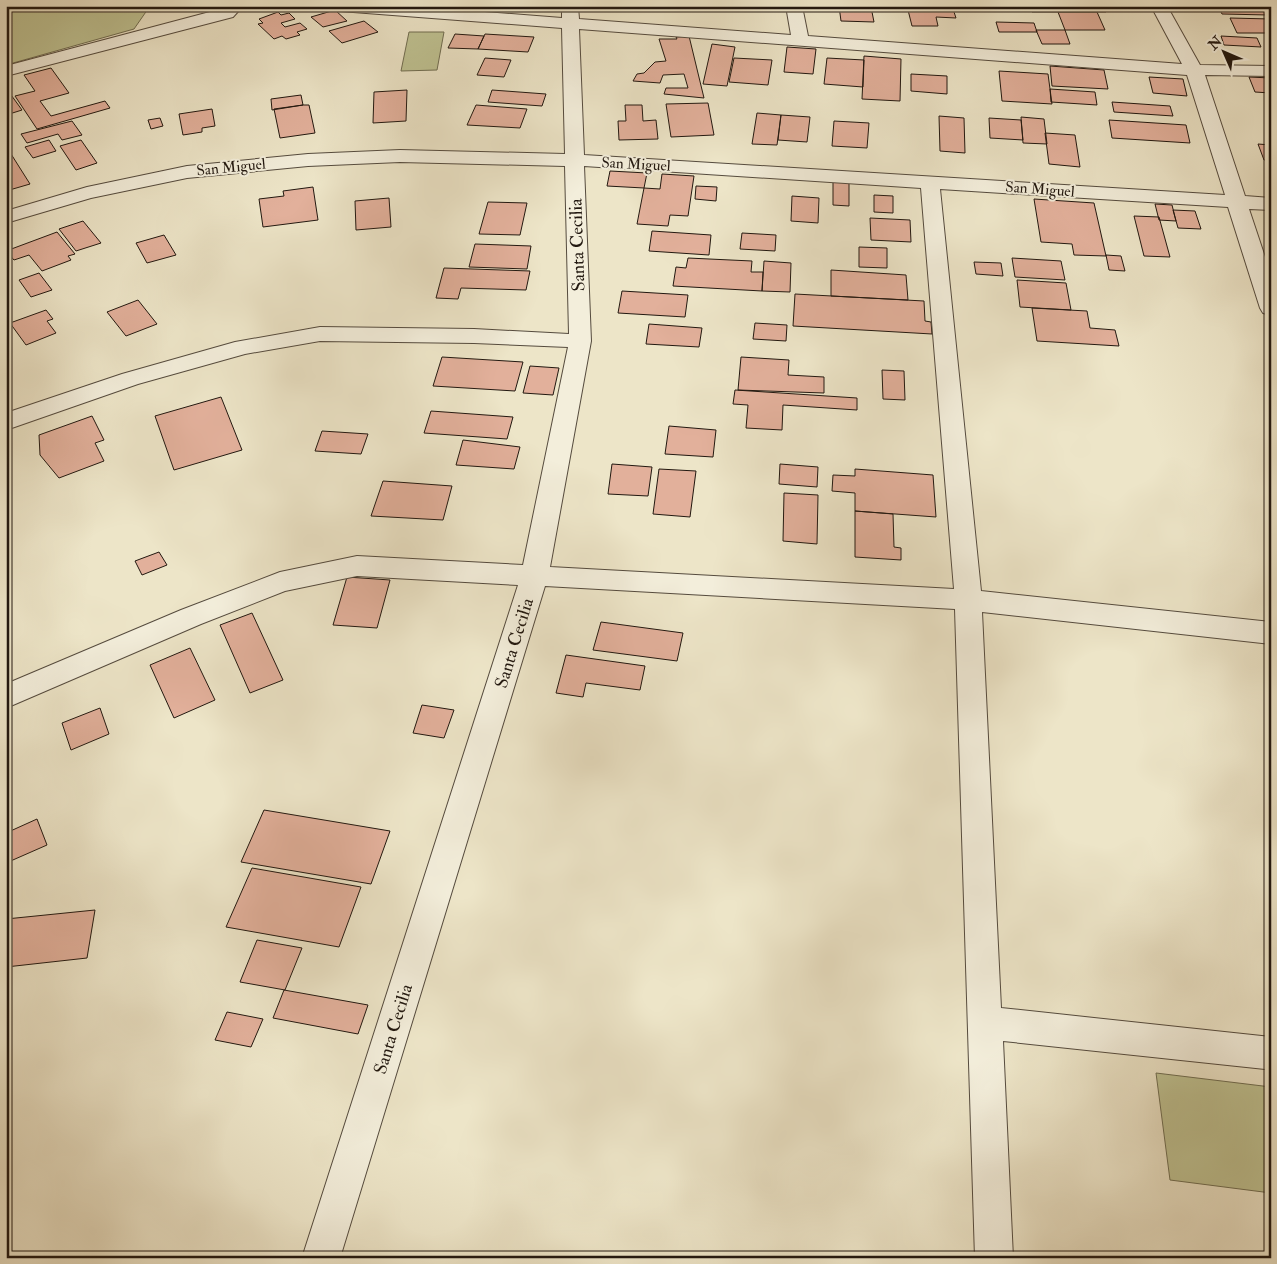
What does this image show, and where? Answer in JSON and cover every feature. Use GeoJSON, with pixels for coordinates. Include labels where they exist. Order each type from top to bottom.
{"type":"FeatureCollection","features":[{"type":"Feature","properties":{"kind":"street"},"geometry":{"type":"LineString","coordinates":[[6,71],[227,13],[235,6]]}},
{"type":"Feature","properties":{"kind":"street"},"geometry":{"type":"LineString","coordinates":[[340,6],[570,15],[800,40],[1194,70],[1271,71]]}},
{"type":"Feature","properties":{"kind":"street"},"geometry":{"type":"LineString","coordinates":[[794,6],[800,40]]}},
{"type":"Feature","properties":{"kind":"street"},"geometry":{"type":"LineString","coordinates":[[1158,6],[1194,70],[1271,308]]}},
{"type":"Feature","properties":{"kind":"street","name":"Santa Cecilia"},"geometry":{"type":"LineString","coordinates":[[321,1258],[535,574],[580,341],[570,15]]}},
{"type":"Feature","properties":{"kind":"street","name":"San Miguel"},"geometry":{"type":"LineString","coordinates":[[6,217],[87,193],[187,172],[299,161],[400,156],[574,160],[1271,204]]}},
{"type":"Feature","properties":{"kind":"street"},"geometry":{"type":"LineString","coordinates":[[930,182],[968,600],[994,1258]]}},
{"type":"Feature","properties":{"kind":"street"},"geometry":{"type":"LineString","coordinates":[[6,422],[130,379],[233,350],[320,334],[474,336],[580,341]]}},
{"type":"Feature","properties":{"kind":"street"},"geometry":{"type":"LineString","coordinates":[[6,697],[192,617],[280,582],[357,566],[535,574],[968,600],[1271,633]]}},
{"type":"Feature","properties":{"kind":"street"},"geometry":{"type":"LineString","coordinates":[[984,1023],[1265,1052]]}},
{"type":"Feature","properties":{"kind":"green space"},"geometry":{"type":"Polygon","coordinates":[[[6,6],[150,6],[134,29],[6,65],[6,6]]]}},
{"type":"Feature","properties":{"kind":"green space"},"geometry":{"type":"Polygon","coordinates":[[[409,32],[444,32],[437,70],[401,71],[409,32]]]}},
{"type":"Feature","properties":{"kind":"green space"},"geometry":{"type":"Polygon","coordinates":[[[1156,1073],[1271,1087],[1271,1193],[1170,1180],[1156,1073]]]}},
{"type":"Feature","properties":{"kind":"building"},"geometry":{"type":"Polygon","coordinates":[[[640,6],[671,6],[670,10],[639,10],[640,6]]]}},
{"type":"Feature","properties":{"kind":"building"},"geometry":{"type":"Polygon","coordinates":[[[683,6],[717,6],[717,10],[682,9],[683,6]]]}},
{"type":"Feature","properties":{"kind":"building"},"geometry":{"type":"Polygon","coordinates":[[[839,6],[883,7],[871,7],[874,22],[841,21],[839,6]]]}},
{"type":"Feature","properties":{"kind":"building"},"geometry":{"type":"Polygon","coordinates":[[[907,6],[952,6],[956,18],[936,17],[938,26],[912,26],[907,6]]]}},
{"type":"Feature","properties":{"kind":"building"},"geometry":{"type":"Polygon","coordinates":[[[1003,6],[1025,6],[1027,10],[1004,10],[1003,6]]]}},
{"type":"Feature","properties":{"kind":"building"},"geometry":{"type":"Polygon","coordinates":[[[1030,6],[1103,6],[1106,12],[1032,12],[1030,6]]]}},
{"type":"Feature","properties":{"kind":"building"},"geometry":{"type":"Polygon","coordinates":[[[1218,6],[1264,6],[1269,15],[1222,14],[1218,6]]]}},
{"type":"Feature","properties":{"kind":"building"},"geometry":{"type":"Polygon","coordinates":[[[335,10],[347,21],[323,27],[311,17],[335,10]]]}},
{"type":"Feature","properties":{"kind":"building"},"geometry":{"type":"Polygon","coordinates":[[[278,12],[281,15],[289,13],[295,19],[281,23],[285,27],[300,23],[307,29],[297,32],[300,35],[286,39],[282,36],[274,39],[258,24],[263,23],[259,19],[278,12]]]}},
{"type":"Feature","properties":{"kind":"building"},"geometry":{"type":"Polygon","coordinates":[[[1058,12],[1097,12],[1105,30],[1065,30],[1058,12]]]}},
{"type":"Feature","properties":{"kind":"building"},"geometry":{"type":"Polygon","coordinates":[[[1230,18],[1271,19],[1271,33],[1237,33],[1230,18]]]}},
{"type":"Feature","properties":{"kind":"building"},"geometry":{"type":"Polygon","coordinates":[[[364,21],[378,32],[342,43],[329,31],[364,21]]]}},
{"type":"Feature","properties":{"kind":"building"},"geometry":{"type":"Polygon","coordinates":[[[996,22],[1034,23],[1037,32],[999,32],[996,22]]]}},
{"type":"Feature","properties":{"kind":"building"},"geometry":{"type":"Polygon","coordinates":[[[1036,30],[1065,30],[1070,44],[1042,44],[1036,30]]]}},
{"type":"Feature","properties":{"kind":"building"},"geometry":{"type":"Polygon","coordinates":[[[455,34],[484,36],[478,49],[448,48],[455,34]]]}},
{"type":"Feature","properties":{"kind":"building"},"geometry":{"type":"Polygon","coordinates":[[[485,34],[534,37],[528,52],[478,49],[485,34]]]}},
{"type":"Feature","properties":{"kind":"building"},"geometry":{"type":"Polygon","coordinates":[[[689,36],[704,98],[664,94],[666,88],[688,88],[684,74],[663,75],[660,83],[633,81],[637,74],[644,73],[655,62],[666,61],[659,39],[677,39],[676,37],[689,36]]]}},
{"type":"Feature","properties":{"kind":"building"},"geometry":{"type":"Polygon","coordinates":[[[1221,36],[1257,38],[1261,47],[1224,45],[1221,36]]]}},
{"type":"Feature","properties":{"kind":"building"},"geometry":{"type":"Polygon","coordinates":[[[712,44],[735,47],[727,86],[703,84],[712,44]]]}},
{"type":"Feature","properties":{"kind":"building"},"geometry":{"type":"Polygon","coordinates":[[[787,47],[816,49],[813,74],[784,72],[787,47]]]}},
{"type":"Feature","properties":{"kind":"building"},"geometry":{"type":"Polygon","coordinates":[[[864,56],[901,59],[900,101],[862,99],[864,56]]]}},
{"type":"Feature","properties":{"kind":"building"},"geometry":{"type":"Polygon","coordinates":[[[485,58],[511,60],[504,77],[477,75],[485,58]]]}},
{"type":"Feature","properties":{"kind":"building"},"geometry":{"type":"Polygon","coordinates":[[[734,58],[772,60],[768,85],[729,82],[734,58]]]}},
{"type":"Feature","properties":{"kind":"building"},"geometry":{"type":"Polygon","coordinates":[[[827,58],[864,60],[863,87],[824,84],[827,58]]]}},
{"type":"Feature","properties":{"kind":"building"},"geometry":{"type":"Polygon","coordinates":[[[1050,66],[1104,70],[1108,89],[1052,86],[1050,66]]]}},
{"type":"Feature","properties":{"kind":"building"},"geometry":{"type":"Polygon","coordinates":[[[51,68],[69,93],[40,101],[51,116],[105,101],[110,108],[37,129],[15,96],[35,91],[24,75],[51,68]]]}},
{"type":"Feature","properties":{"kind":"building"},"geometry":{"type":"Polygon","coordinates":[[[999,71],[1048,74],[1052,104],[1002,101],[999,71]]]}},
{"type":"Feature","properties":{"kind":"building"},"geometry":{"type":"Polygon","coordinates":[[[911,74],[947,76],[947,94],[911,91],[911,74]]]}},
{"type":"Feature","properties":{"kind":"building"},"geometry":{"type":"Polygon","coordinates":[[[1149,77],[1183,79],[1187,96],[1153,93],[1149,77]]]}},
{"type":"Feature","properties":{"kind":"building"},"geometry":{"type":"Polygon","coordinates":[[[1249,77],[1271,78],[1271,93],[1255,92],[1249,77]]]}},
{"type":"Feature","properties":{"kind":"building"},"geometry":{"type":"Polygon","coordinates":[[[6,88],[22,110],[6,115],[6,88]]]}},
{"type":"Feature","properties":{"kind":"building"},"geometry":{"type":"Polygon","coordinates":[[[1050,89],[1095,92],[1097,105],[1051,102],[1050,89]]]}},
{"type":"Feature","properties":{"kind":"building"},"geometry":{"type":"Polygon","coordinates":[[[407,90],[406,121],[373,123],[374,92],[407,90]]]}},
{"type":"Feature","properties":{"kind":"building"},"geometry":{"type":"Polygon","coordinates":[[[492,90],[546,94],[542,106],[488,102],[492,90]]]}},
{"type":"Feature","properties":{"kind":"building"},"geometry":{"type":"Polygon","coordinates":[[[301,95],[303,105],[272,110],[271,99],[301,95]]]}},
{"type":"Feature","properties":{"kind":"building"},"geometry":{"type":"Polygon","coordinates":[[[1112,102],[1170,106],[1173,116],[1114,112],[1112,102]]]}},
{"type":"Feature","properties":{"kind":"building"},"geometry":{"type":"Polygon","coordinates":[[[708,103],[714,135],[671,137],[666,104],[708,103]]]}},
{"type":"Feature","properties":{"kind":"building"},"geometry":{"type":"Polygon","coordinates":[[[309,105],[315,133],[280,138],[274,109],[309,105]]]}},
{"type":"Feature","properties":{"kind":"building"},"geometry":{"type":"Polygon","coordinates":[[[476,105],[527,109],[520,128],[467,125],[476,105]]]}},
{"type":"Feature","properties":{"kind":"building"},"geometry":{"type":"Polygon","coordinates":[[[625,105],[642,105],[643,121],[656,120],[658,139],[619,140],[618,121],[626,121],[625,105]]]}},
{"type":"Feature","properties":{"kind":"building"},"geometry":{"type":"Polygon","coordinates":[[[212,109],[215,126],[202,128],[202,132],[183,135],[179,114],[212,109]]]}},
{"type":"Feature","properties":{"kind":"building"},"geometry":{"type":"Polygon","coordinates":[[[757,113],[781,115],[777,145],[752,144],[757,113]]]}},
{"type":"Feature","properties":{"kind":"building"},"geometry":{"type":"Polygon","coordinates":[[[781,115],[810,117],[807,142],[778,140],[781,115]]]}},
{"type":"Feature","properties":{"kind":"building"},"geometry":{"type":"Polygon","coordinates":[[[939,116],[964,118],[965,153],[940,151],[939,116]]]}},
{"type":"Feature","properties":{"kind":"building"},"geometry":{"type":"Polygon","coordinates":[[[1021,117],[1044,119],[1047,144],[1023,143],[1021,117]]]}},
{"type":"Feature","properties":{"kind":"building"},"geometry":{"type":"Polygon","coordinates":[[[160,118],[163,126],[151,129],[148,120],[160,118]]]}},
{"type":"Feature","properties":{"kind":"building"},"geometry":{"type":"Polygon","coordinates":[[[989,118],[1021,120],[1023,140],[990,138],[989,118]]]}},
{"type":"Feature","properties":{"kind":"building"},"geometry":{"type":"Polygon","coordinates":[[[1109,120],[1186,125],[1190,143],[1112,138],[1109,120]]]}},
{"type":"Feature","properties":{"kind":"building"},"geometry":{"type":"Polygon","coordinates":[[[72,121],[82,135],[62,140],[58,134],[27,143],[21,134],[72,121]]]}},
{"type":"Feature","properties":{"kind":"building"},"geometry":{"type":"Polygon","coordinates":[[[834,121],[869,123],[867,148],[832,146],[834,121]]]}},
{"type":"Feature","properties":{"kind":"building"},"geometry":{"type":"Polygon","coordinates":[[[1045,133],[1075,135],[1080,167],[1049,164],[1045,133]]]}},
{"type":"Feature","properties":{"kind":"building"},"geometry":{"type":"Polygon","coordinates":[[[49,140],[56,151],[33,158],[25,147],[49,140]]]}},
{"type":"Feature","properties":{"kind":"building"},"geometry":{"type":"Polygon","coordinates":[[[81,140],[97,163],[76,170],[60,146],[81,140]]]}},
{"type":"Feature","properties":{"kind":"building"},"geometry":{"type":"Polygon","coordinates":[[[1258,144],[1271,145],[1271,160],[1264,160],[1258,144]]]}},
{"type":"Feature","properties":{"kind":"building"},"geometry":{"type":"Polygon","coordinates":[[[6,146],[30,184],[6,191],[6,146]]]}},
{"type":"Feature","properties":{"kind":"building"},"geometry":{"type":"Polygon","coordinates":[[[610,171],[647,173],[644,188],[607,186],[610,171]]]}},
{"type":"Feature","properties":{"kind":"building"},"geometry":{"type":"Polygon","coordinates":[[[662,174],[694,176],[688,216],[670,215],[668,226],[637,224],[644,188],[660,189],[662,174]]]}},
{"type":"Feature","properties":{"kind":"building"},"geometry":{"type":"Polygon","coordinates":[[[833,182],[849,182],[849,206],[833,205],[833,182]]]}},
{"type":"Feature","properties":{"kind":"building"},"geometry":{"type":"Polygon","coordinates":[[[696,186],[717,187],[716,201],[695,199],[696,186]]]}},
{"type":"Feature","properties":{"kind":"building"},"geometry":{"type":"Polygon","coordinates":[[[313,187],[318,220],[263,227],[259,199],[284,196],[283,191],[313,187]]]}},
{"type":"Feature","properties":{"kind":"building"},"geometry":{"type":"Polygon","coordinates":[[[874,195],[893,196],[893,213],[874,212],[874,195]]]}},
{"type":"Feature","properties":{"kind":"building"},"geometry":{"type":"Polygon","coordinates":[[[792,196],[819,198],[818,223],[791,221],[792,196]]]}},
{"type":"Feature","properties":{"kind":"building"},"geometry":{"type":"Polygon","coordinates":[[[389,198],[391,227],[356,230],[355,201],[389,198]]]}},
{"type":"Feature","properties":{"kind":"building"},"geometry":{"type":"Polygon","coordinates":[[[1034,199],[1094,203],[1106,256],[1074,255],[1072,244],[1041,242],[1034,199]]]}},
{"type":"Feature","properties":{"kind":"building"},"geometry":{"type":"Polygon","coordinates":[[[488,202],[527,203],[520,235],[479,234],[488,202]]]}},
{"type":"Feature","properties":{"kind":"building"},"geometry":{"type":"Polygon","coordinates":[[[1155,204],[1172,205],[1176,221],[1159,220],[1155,204]]]}},
{"type":"Feature","properties":{"kind":"building"},"geometry":{"type":"Polygon","coordinates":[[[1173,210],[1195,211],[1201,229],[1178,228],[1173,210]]]}},
{"type":"Feature","properties":{"kind":"building"},"geometry":{"type":"Polygon","coordinates":[[[1134,216],[1159,217],[1170,257],[1144,256],[1134,216]]]}},
{"type":"Feature","properties":{"kind":"building"},"geometry":{"type":"Polygon","coordinates":[[[870,218],[910,220],[911,242],[871,240],[870,218]]]}},
{"type":"Feature","properties":{"kind":"building"},"geometry":{"type":"Polygon","coordinates":[[[83,221],[101,243],[76,251],[59,229],[83,221]]]}},
{"type":"Feature","properties":{"kind":"building"},"geometry":{"type":"Polygon","coordinates":[[[652,231],[711,235],[709,255],[649,251],[652,231]]]}},
{"type":"Feature","properties":{"kind":"building"},"geometry":{"type":"Polygon","coordinates":[[[57,232],[75,254],[68,256],[71,260],[42,271],[29,255],[14,260],[6,251],[57,232]]]}},
{"type":"Feature","properties":{"kind":"building"},"geometry":{"type":"Polygon","coordinates":[[[742,233],[776,235],[775,251],[740,249],[742,233]]]}},
{"type":"Feature","properties":{"kind":"building"},"geometry":{"type":"Polygon","coordinates":[[[164,235],[176,255],[147,263],[136,243],[164,235]]]}},
{"type":"Feature","properties":{"kind":"building"},"geometry":{"type":"Polygon","coordinates":[[[475,244],[531,246],[527,269],[469,267],[475,244]]]}},
{"type":"Feature","properties":{"kind":"building"},"geometry":{"type":"Polygon","coordinates":[[[859,247],[887,248],[887,268],[859,267],[859,247]]]}},
{"type":"Feature","properties":{"kind":"building"},"geometry":{"type":"Polygon","coordinates":[[[1106,255],[1121,256],[1125,271],[1109,270],[1106,255]]]}},
{"type":"Feature","properties":{"kind":"building"},"geometry":{"type":"Polygon","coordinates":[[[688,258],[752,261],[751,272],[763,272],[762,291],[673,286],[676,267],[686,268],[688,258]]]}},
{"type":"Feature","properties":{"kind":"building"},"geometry":{"type":"Polygon","coordinates":[[[1012,258],[1061,261],[1065,280],[1015,277],[1012,258]]]}},
{"type":"Feature","properties":{"kind":"building"},"geometry":{"type":"Polygon","coordinates":[[[764,261],[791,263],[790,292],[762,291],[764,261]]]}},
{"type":"Feature","properties":{"kind":"building"},"geometry":{"type":"Polygon","coordinates":[[[974,262],[1001,263],[1003,276],[976,274],[974,262]]]}},
{"type":"Feature","properties":{"kind":"building"},"geometry":{"type":"Polygon","coordinates":[[[444,268],[530,271],[526,290],[461,288],[458,299],[436,298],[444,268]]]}},
{"type":"Feature","properties":{"kind":"building"},"geometry":{"type":"Polygon","coordinates":[[[831,270],[906,275],[908,300],[831,296],[831,270]]]}},
{"type":"Feature","properties":{"kind":"building"},"geometry":{"type":"Polygon","coordinates":[[[39,273],[52,290],[31,297],[19,280],[39,273]]]}},
{"type":"Feature","properties":{"kind":"building"},"geometry":{"type":"Polygon","coordinates":[[[1017,280],[1066,283],[1071,310],[1020,307],[1017,280]]]}},
{"type":"Feature","properties":{"kind":"building"},"geometry":{"type":"Polygon","coordinates":[[[622,291],[688,295],[685,317],[618,313],[622,291]]]}},
{"type":"Feature","properties":{"kind":"building"},"geometry":{"type":"Polygon","coordinates":[[[795,294],[924,301],[925,321],[931,322],[932,334],[793,326],[795,294]]]}},
{"type":"Feature","properties":{"kind":"building"},"geometry":{"type":"Polygon","coordinates":[[[138,300],[157,324],[126,336],[107,312],[138,300]]]}},
{"type":"Feature","properties":{"kind":"building"},"geometry":{"type":"Polygon","coordinates":[[[1032,308],[1087,311],[1090,328],[1115,330],[1119,346],[1037,341],[1032,308]]]}},
{"type":"Feature","properties":{"kind":"building"},"geometry":{"type":"Polygon","coordinates":[[[46,310],[53,319],[47,321],[56,333],[26,345],[10,323],[46,310]]]}},
{"type":"Feature","properties":{"kind":"building"},"geometry":{"type":"Polygon","coordinates":[[[755,323],[787,325],[786,341],[753,339],[755,323]]]}},
{"type":"Feature","properties":{"kind":"building"},"geometry":{"type":"Polygon","coordinates":[[[649,324],[702,328],[699,347],[646,344],[649,324]]]}},
{"type":"Feature","properties":{"kind":"building"},"geometry":{"type":"Polygon","coordinates":[[[442,357],[523,362],[515,391],[433,386],[442,357]]]}},
{"type":"Feature","properties":{"kind":"building"},"geometry":{"type":"Polygon","coordinates":[[[741,357],[789,360],[788,375],[824,377],[824,393],[738,390],[741,357]]]}},
{"type":"Feature","properties":{"kind":"building"},"geometry":{"type":"Polygon","coordinates":[[[530,366],[559,368],[553,395],[523,393],[530,366]]]}},
{"type":"Feature","properties":{"kind":"building"},"geometry":{"type":"Polygon","coordinates":[[[882,370],[904,371],[905,400],[883,399],[882,370]]]}},
{"type":"Feature","properties":{"kind":"building"},"geometry":{"type":"Polygon","coordinates":[[[735,390],[857,398],[857,410],[783,405],[782,430],[746,428],[748,405],[733,404],[735,390]]]}},
{"type":"Feature","properties":{"kind":"building"},"geometry":{"type":"Polygon","coordinates":[[[221,397],[242,450],[174,470],[155,416],[221,397]]]}},
{"type":"Feature","properties":{"kind":"building"},"geometry":{"type":"Polygon","coordinates":[[[431,411],[513,417],[507,439],[424,433],[431,411]]]}},
{"type":"Feature","properties":{"kind":"building"},"geometry":{"type":"Polygon","coordinates":[[[92,416],[104,440],[95,443],[104,461],[59,478],[40,455],[39,435],[92,416]]]}},
{"type":"Feature","properties":{"kind":"building"},"geometry":{"type":"Polygon","coordinates":[[[669,426],[716,430],[713,457],[665,454],[669,426]]]}},
{"type":"Feature","properties":{"kind":"building"},"geometry":{"type":"Polygon","coordinates":[[[322,431],[368,434],[361,454],[315,451],[322,431]]]}},
{"type":"Feature","properties":{"kind":"building"},"geometry":{"type":"Polygon","coordinates":[[[463,440],[520,447],[514,469],[456,465],[463,440]]]}},
{"type":"Feature","properties":{"kind":"building"},"geometry":{"type":"Polygon","coordinates":[[[612,464],[652,467],[648,496],[608,494],[612,464]]]}},
{"type":"Feature","properties":{"kind":"building"},"geometry":{"type":"Polygon","coordinates":[[[780,464],[818,467],[817,487],[779,484],[780,464]]]}},
{"type":"Feature","properties":{"kind":"building"},"geometry":{"type":"Polygon","coordinates":[[[659,469],[696,471],[690,517],[653,514],[659,469]]]}},
{"type":"Feature","properties":{"kind":"building"},"geometry":{"type":"Polygon","coordinates":[[[855,469],[933,475],[936,517],[855,511],[855,493],[832,491],[833,475],[855,476],[855,469]]]}},
{"type":"Feature","properties":{"kind":"building"},"geometry":{"type":"Polygon","coordinates":[[[383,481],[452,486],[443,520],[371,516],[383,481]]]}},
{"type":"Feature","properties":{"kind":"building"},"geometry":{"type":"Polygon","coordinates":[[[784,493],[818,495],[817,544],[783,541],[784,493]]]}},
{"type":"Feature","properties":{"kind":"building"},"geometry":{"type":"Polygon","coordinates":[[[855,511],[893,514],[894,547],[901,548],[901,560],[855,557],[855,511]]]}},
{"type":"Feature","properties":{"kind":"building"},"geometry":{"type":"Polygon","coordinates":[[[159,552],[167,565],[142,575],[135,561],[159,552]]]}},
{"type":"Feature","properties":{"kind":"building"},"geometry":{"type":"Polygon","coordinates":[[[347,577],[390,580],[377,628],[333,625],[347,577]]]}},
{"type":"Feature","properties":{"kind":"building"},"geometry":{"type":"Polygon","coordinates":[[[252,613],[283,680],[250,693],[220,625],[252,613]]]}},
{"type":"Feature","properties":{"kind":"building"},"geometry":{"type":"Polygon","coordinates":[[[601,622],[683,633],[677,661],[593,650],[601,622]]]}},
{"type":"Feature","properties":{"kind":"building"},"geometry":{"type":"Polygon","coordinates":[[[190,648],[215,700],[174,718],[150,665],[190,648]]]}},
{"type":"Feature","properties":{"kind":"building"},"geometry":{"type":"Polygon","coordinates":[[[566,655],[645,666],[640,690],[586,683],[583,697],[556,693],[566,655]]]}},
{"type":"Feature","properties":{"kind":"building"},"geometry":{"type":"Polygon","coordinates":[[[422,705],[454,710],[444,738],[413,733],[422,705]]]}},
{"type":"Feature","properties":{"kind":"building"},"geometry":{"type":"Polygon","coordinates":[[[100,708],[109,734],[71,750],[62,723],[100,708]]]}},
{"type":"Feature","properties":{"kind":"building"},"geometry":{"type":"Polygon","coordinates":[[[264,810],[390,831],[371,884],[241,862],[264,810]]]}},
{"type":"Feature","properties":{"kind":"building"},"geometry":{"type":"Polygon","coordinates":[[[37,819],[47,845],[6,863],[6,833],[37,819]]]}},
{"type":"Feature","properties":{"kind":"building"},"geometry":{"type":"Polygon","coordinates":[[[252,868],[361,887],[339,947],[226,927],[252,868]]]}},
{"type":"Feature","properties":{"kind":"building"},"geometry":{"type":"Polygon","coordinates":[[[95,910],[87,958],[6,967],[6,919],[95,910]]]}},
{"type":"Feature","properties":{"kind":"building"},"geometry":{"type":"Polygon","coordinates":[[[257,940],[302,948],[285,990],[240,982],[257,940]]]}},
{"type":"Feature","properties":{"kind":"building"},"geometry":{"type":"Polygon","coordinates":[[[284,990],[368,1005],[358,1034],[273,1018],[284,990]]]}},
{"type":"Feature","properties":{"kind":"building"},"geometry":{"type":"Polygon","coordinates":[[[227,1012],[263,1019],[251,1047],[215,1040],[227,1012]]]}}]}
